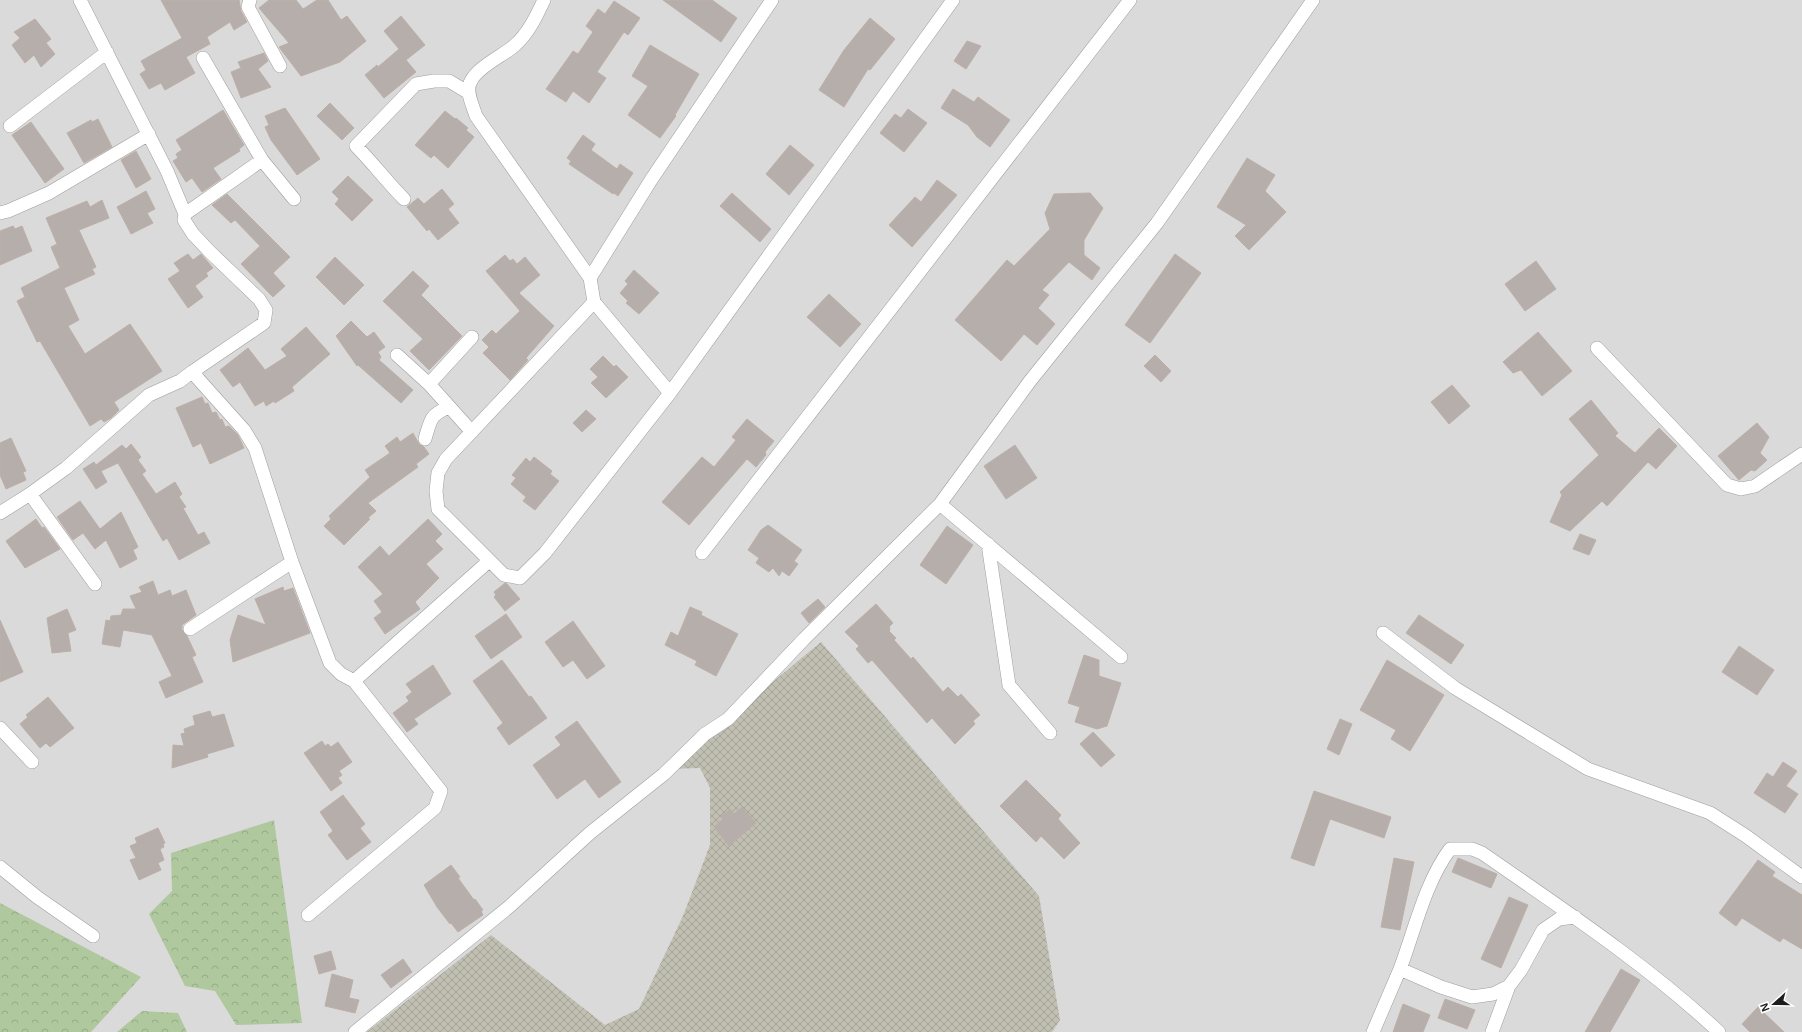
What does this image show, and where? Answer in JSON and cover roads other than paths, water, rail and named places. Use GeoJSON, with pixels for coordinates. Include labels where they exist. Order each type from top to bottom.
{"type":"FeatureCollection","features":[{"type":"Feature","properties":{"kind":"street"},"geometry":{"type":"LineString","coordinates":[[2,507],[30,494],[66,468],[149,395],[180,380],[264,323],[266,310],[259,299],[193,234],[184,220],[185,214],[167,171],[80,0]]}},
{"type":"Feature","properties":{"kind":"street"},"geometry":{"type":"LineString","coordinates":[[250,0],[248,7],[280,66]]}},
{"type":"Feature","properties":{"kind":"street"},"geometry":{"type":"LineString","coordinates":[[544,0],[525,34],[514,45],[478,72],[470,81],[469,93],[476,116],[590,278],[594,302],[670,393]]}},
{"type":"Feature","properties":{"kind":"street"},"geometry":{"type":"LineString","coordinates":[[590,278],[651,180],[772,0]]}},
{"type":"Feature","properties":{"kind":"street"},"geometry":{"type":"LineString","coordinates":[[594,302],[446,459],[438,473],[436,491],[438,508],[504,575],[520,578],[545,553],[670,393],[953,0]]}},
{"type":"Feature","properties":{"kind":"street"},"geometry":{"type":"LineString","coordinates":[[702,553],[1130,0]]}},
{"type":"Feature","properties":{"kind":"street"},"geometry":{"type":"LineString","coordinates":[[355,1032],[510,906],[590,833],[664,774],[704,734],[728,719],[804,639],[940,504],[1030,381],[1156,223],[1313,0]]}},
{"type":"Feature","properties":{"kind":"street"},"geometry":{"type":"LineString","coordinates":[[10,126],[107,52]]}},
{"type":"Feature","properties":{"kind":"street"},"geometry":{"type":"LineString","coordinates":[[203,58],[262,160],[294,199]]}},
{"type":"Feature","properties":{"kind":"street"},"geometry":{"type":"LineString","coordinates":[[404,199],[356,146],[416,84],[434,81],[449,81],[469,93]]}},
{"type":"Feature","properties":{"kind":"street"},"geometry":{"type":"LineString","coordinates":[[0,213],[49,193],[149,134]]}},
{"type":"Feature","properties":{"kind":"street"},"geometry":{"type":"LineString","coordinates":[[185,214],[262,160]]}},
{"type":"Feature","properties":{"kind":"street"},"geometry":{"type":"LineString","coordinates":[[429,384],[472,337]]}},
{"type":"Feature","properties":{"kind":"street"},"geometry":{"type":"LineString","coordinates":[[1597,348],[1727,485],[1741,489],[1755,486],[1802,454]]}},
{"type":"Feature","properties":{"kind":"street"},"geometry":{"type":"LineString","coordinates":[[396,355],[429,384],[472,432]]}},
{"type":"Feature","properties":{"kind":"street"},"geometry":{"type":"LineString","coordinates":[[192,372],[244,430],[255,448],[292,562],[330,663],[341,674],[354,681],[441,791],[435,808],[308,915]]}},
{"type":"Feature","properties":{"kind":"street"},"geometry":{"type":"LineString","coordinates":[[425,439],[435,413],[449,407]]}},
{"type":"Feature","properties":{"kind":"street"},"geometry":{"type":"LineString","coordinates":[[30,494],[95,584]]}},
{"type":"Feature","properties":{"kind":"street"},"geometry":{"type":"LineString","coordinates":[[940,504],[1120,657]]}},
{"type":"Feature","properties":{"kind":"street"},"geometry":{"type":"LineString","coordinates":[[988,544],[1009,684],[1050,733]]}},
{"type":"Feature","properties":{"kind":"street"},"geometry":{"type":"LineString","coordinates":[[354,681],[489,561]]}},
{"type":"Feature","properties":{"kind":"street"},"geometry":{"type":"LineString","coordinates":[[190,629],[292,562]]}},
{"type":"Feature","properties":{"kind":"street"},"geometry":{"type":"LineString","coordinates":[[1383,633],[1455,688],[1574,761],[1588,769],[1610,778],[1710,813],[1746,836],[1802,876]]}},
{"type":"Feature","properties":{"kind":"street"},"geometry":{"type":"LineString","coordinates":[[0,728],[32,762]]}},
{"type":"Feature","properties":{"kind":"street"},"geometry":{"type":"LineString","coordinates":[[1373,1032],[1400,969],[1420,911],[1441,861],[1450,849],[1472,849],[1482,852],[1654,976],[1692,1006],[1719,1032]]}},
{"type":"Feature","properties":{"kind":"street"},"geometry":{"type":"LineString","coordinates":[[0,866],[37,897],[94,936]]}},
{"type":"Feature","properties":{"kind":"street"},"geometry":{"type":"LineString","coordinates":[[1492,1032],[1509,986],[1543,930],[1559,919],[1574,917]]}},
{"type":"Feature","properties":{"kind":"street"},"geometry":{"type":"LineString","coordinates":[[1400,969],[1440,987],[1472,997],[1493,994],[1509,986]]}}]}
